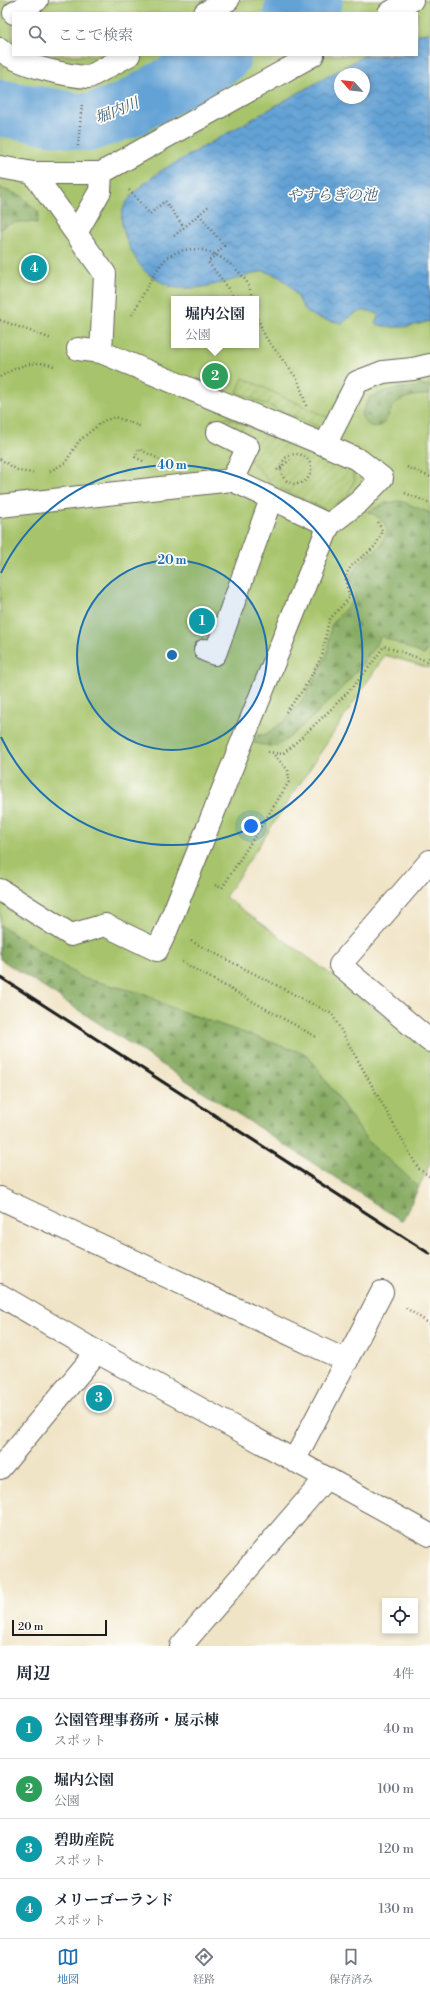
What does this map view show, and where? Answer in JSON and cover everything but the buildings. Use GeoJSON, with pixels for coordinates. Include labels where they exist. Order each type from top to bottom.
{"type":"FeatureCollection","features":[{"type":"Feature","properties":{"kind":"street"},"geometry":{"type":"LineString","coordinates":[[16,12],[37,0]]}},
{"type":"Feature","properties":{"kind":"street"},"geometry":{"type":"LineString","coordinates":[[207,12],[228,0]]}},
{"type":"Feature","properties":{"kind":"street"},"geometry":{"type":"LineString","coordinates":[[391,12],[412,0]]}},
{"type":"Feature","properties":{"kind":"street"},"geometry":{"type":"LineString","coordinates":[[0,21],[12,14]]}},
{"type":"Feature","properties":{"kind":"street"},"geometry":{"type":"LineString","coordinates":[[0,49],[5,54],[26,64],[73,76],[84,84],[90,77],[127,56]]}},
{"type":"Feature","properties":{"kind":"street"},"geometry":{"type":"LineString","coordinates":[[0,167],[33,173],[100,173],[311,56]]}},
{"type":"Feature","properties":{"kind":"street"},"geometry":{"type":"LineString","coordinates":[[33,173],[105,274],[100,352]]}},
{"type":"Feature","properties":{"kind":"street"},"geometry":{"type":"LineString","coordinates":[[76,233],[100,191],[100,173]]}},
{"type":"Feature","properties":{"kind":"street"},"geometry":{"type":"LineString","coordinates":[[0,890],[70,935],[105,925],[157,950],[167,929],[329,525],[360,501],[382,478],[359,460],[325,445],[100,352],[78,349]]}},
{"type":"Feature","properties":{"kind":"street"},"geometry":{"type":"LineString","coordinates":[[325,445],[357,382],[383,372],[413,369],[430,365]]}},
{"type":"Feature","properties":{"kind":"street"},"geometry":{"type":"LineString","coordinates":[[218,432],[248,447],[232,480]]}},
{"type":"Feature","properties":{"kind":"street"},"geometry":{"type":"LineString","coordinates":[[0,506],[232,480],[329,525]]}},
{"type":"Feature","properties":{"kind":"street"},"geometry":{"type":"LineString","coordinates":[[205,650],[214,654],[271,499]]}},
{"type":"Feature","properties":{"kind":"street"},"geometry":{"type":"LineString","coordinates":[[430,861],[340,965],[430,1041]]}},
{"type":"Feature","properties":{"kind":"street"},"geometry":{"type":"LineString","coordinates":[[0,1198],[348,1361]]}},
{"type":"Feature","properties":{"kind":"street"},"geometry":{"type":"LineString","coordinates":[[294,1461],[348,1361],[382,1292]]}},
{"type":"Feature","properties":{"kind":"street"},"geometry":{"type":"LineString","coordinates":[[0,1295],[98,1352],[430,1535]]}},
{"type":"Feature","properties":{"kind":"street"},"geometry":{"type":"LineString","coordinates":[[0,1468],[98,1352]]}},
{"type":"Feature","properties":{"kind":"street"},"geometry":{"type":"LineString","coordinates":[[181,1646],[326,1478]]}},
{"type":"Feature","properties":{"kind":"path"},"geometry":{"type":"LineString","coordinates":[[78,151],[84,84]]}},
{"type":"Feature","properties":{"kind":"path"},"geometry":{"type":"LineString","coordinates":[[134,194],[150,214],[165,200],[184,227]]}},
{"type":"Feature","properties":{"kind":"path"},"geometry":{"type":"LineString","coordinates":[[174,236],[209,206]]}},
{"type":"Feature","properties":{"kind":"path"},"geometry":{"type":"LineString","coordinates":[[199,214],[224,246],[208,262],[223,281],[232,296]]}},
{"type":"Feature","properties":{"kind":"path"},"geometry":{"type":"LineString","coordinates":[[130,318],[166,259],[176,252],[191,249],[209,250],[220,256],[247,282],[251,296]]}},
{"type":"Feature","properties":{"kind":"path"},"geometry":{"type":"LineString","coordinates":[[0,320],[78,349]]}},
{"type":"Feature","properties":{"kind":"path"},"geometry":{"type":"LineString","coordinates":[[42,472],[50,471],[65,463],[79,442],[103,421],[115,418],[142,427]]}},
{"type":"Feature","properties":{"kind":"path"},"geometry":{"type":"LineString","coordinates":[[296,454],[306,458],[311,466],[311,471],[307,480],[303,483],[293,484],[285,480],[280,470],[283,460],[287,456],[296,454]]}},
{"type":"Feature","properties":{"kind":"path"},"geometry":{"type":"LineString","coordinates":[[0,459],[19,471],[34,473]]}},
{"type":"Feature","properties":{"kind":"path"},"geometry":{"type":"LineString","coordinates":[[284,714],[303,690],[322,656],[328,620],[350,597],[346,580],[351,567],[361,556],[374,547],[382,531],[376,520],[350,508]]}},
{"type":"Feature","properties":{"kind":"path"},"geometry":{"type":"LineString","coordinates":[[241,744],[273,754],[282,754],[339,702],[368,670],[384,646],[427,661],[430,656]]}},
{"type":"Feature","properties":{"kind":"path"},"geometry":{"type":"LineString","coordinates":[[189,873],[222,888],[289,782],[288,770],[273,754]]}},
{"type":"Feature","properties":{"kind":"path"},"geometry":{"type":"LineString","coordinates":[[167,929],[332,1014],[418,1168],[430,1177]]}},
{"type":"Feature","properties":{"kind":"path"},"geometry":{"type":"LineString","coordinates":[[178,960],[318,1038]]}},
{"type":"Feature","properties":{"kind":"green space"},"geometry":{"type":"Polygon","coordinates":[[[0,0],[430,0],[430,667],[429,668],[385,655],[225,897],[336,978],[430,1051],[430,1164],[402,1221],[287,1141],[0,956],[0,0]]]}},
{"type":"Feature","properties":{"kind":"green space"},"geometry":{"type":"Polygon","coordinates":[[[0,188],[22,196],[39,213],[37,223],[18,222],[9,224],[0,229],[0,188]]]}},
{"type":"Feature","properties":{"kind":"green space"},"geometry":{"type":"Polygon","coordinates":[[[243,378],[329,418],[325,425],[319,427],[237,392],[243,378]]]}},
{"type":"Feature","properties":{"kind":"green space"},"geometry":{"type":"Polygon","coordinates":[[[430,385],[430,394],[407,398],[395,404],[386,420],[379,426],[369,426],[361,415],[370,397],[393,389],[430,385]]]}},
{"type":"Feature","properties":{"kind":"green space"},"geometry":{"type":"Polygon","coordinates":[[[226,417],[350,467],[355,479],[347,497],[328,511],[272,485],[221,426],[226,417]]]}},
{"type":"Feature","properties":{"kind":"green space"},"geometry":{"type":"Polygon","coordinates":[[[401,501],[430,513],[430,645],[424,655],[381,636],[366,660],[357,671],[308,721],[292,735],[274,747],[254,743],[258,735],[265,735],[287,719],[305,696],[327,655],[331,625],[355,598],[350,578],[359,564],[379,547],[387,530],[380,519],[368,512],[386,503],[401,501]]]}},
{"type":"Feature","properties":{"kind":"green space"},"geometry":{"type":"Polygon","coordinates":[[[0,925],[82,978],[145,994],[172,1008],[308,1055],[367,1140],[419,1187],[402,1221],[0,959],[0,925]]]}},
{"type":"Feature","properties":{"kind":"water","name":"やすらぎの池"},"geometry":{"type":"Polygon","coordinates":[[[430,33],[430,321],[403,327],[383,326],[375,324],[379,315],[374,312],[364,311],[352,316],[343,323],[329,321],[311,315],[307,312],[294,291],[287,283],[279,277],[263,271],[198,288],[177,288],[157,280],[147,273],[137,262],[128,245],[121,219],[124,206],[132,195],[159,172],[334,73],[334,104],[370,104],[370,68],[342,68],[363,56],[418,56],[418,34],[430,33]]]}},
{"type":"Feature","properties":{"kind":"waterway","name":"堀内川"},"geometry":{"type":"LineString","coordinates":[[294,12],[314,0]]}},
{"type":"Feature","properties":{"kind":"waterway","name":"堀内川"},"geometry":{"type":"LineString","coordinates":[[0,108],[89,123],[127,110],[221,56]]}},
{"type":"Feature","properties":{"kind":"railway"},"geometry":{"type":"LineString","coordinates":[[0,977],[430,1254]]}},
{"type":"Feature","properties":{"kind":"place","name":"メリーゴーランド"},"geometry":{"type":"Point","coordinates":[34,268]}},
{"type":"Feature","properties":{"kind":"place","name":"堀内公園"},"geometry":{"type":"Point","coordinates":[215,376]}},
{"type":"Feature","properties":{"kind":"place","name":"公園管理事務所・展示棟"},"geometry":{"type":"Point","coordinates":[202,621]}},
{"type":"Feature","properties":{"kind":"place","name":"碧助産院"},"geometry":{"type":"Point","coordinates":[99,1398]}}]}
